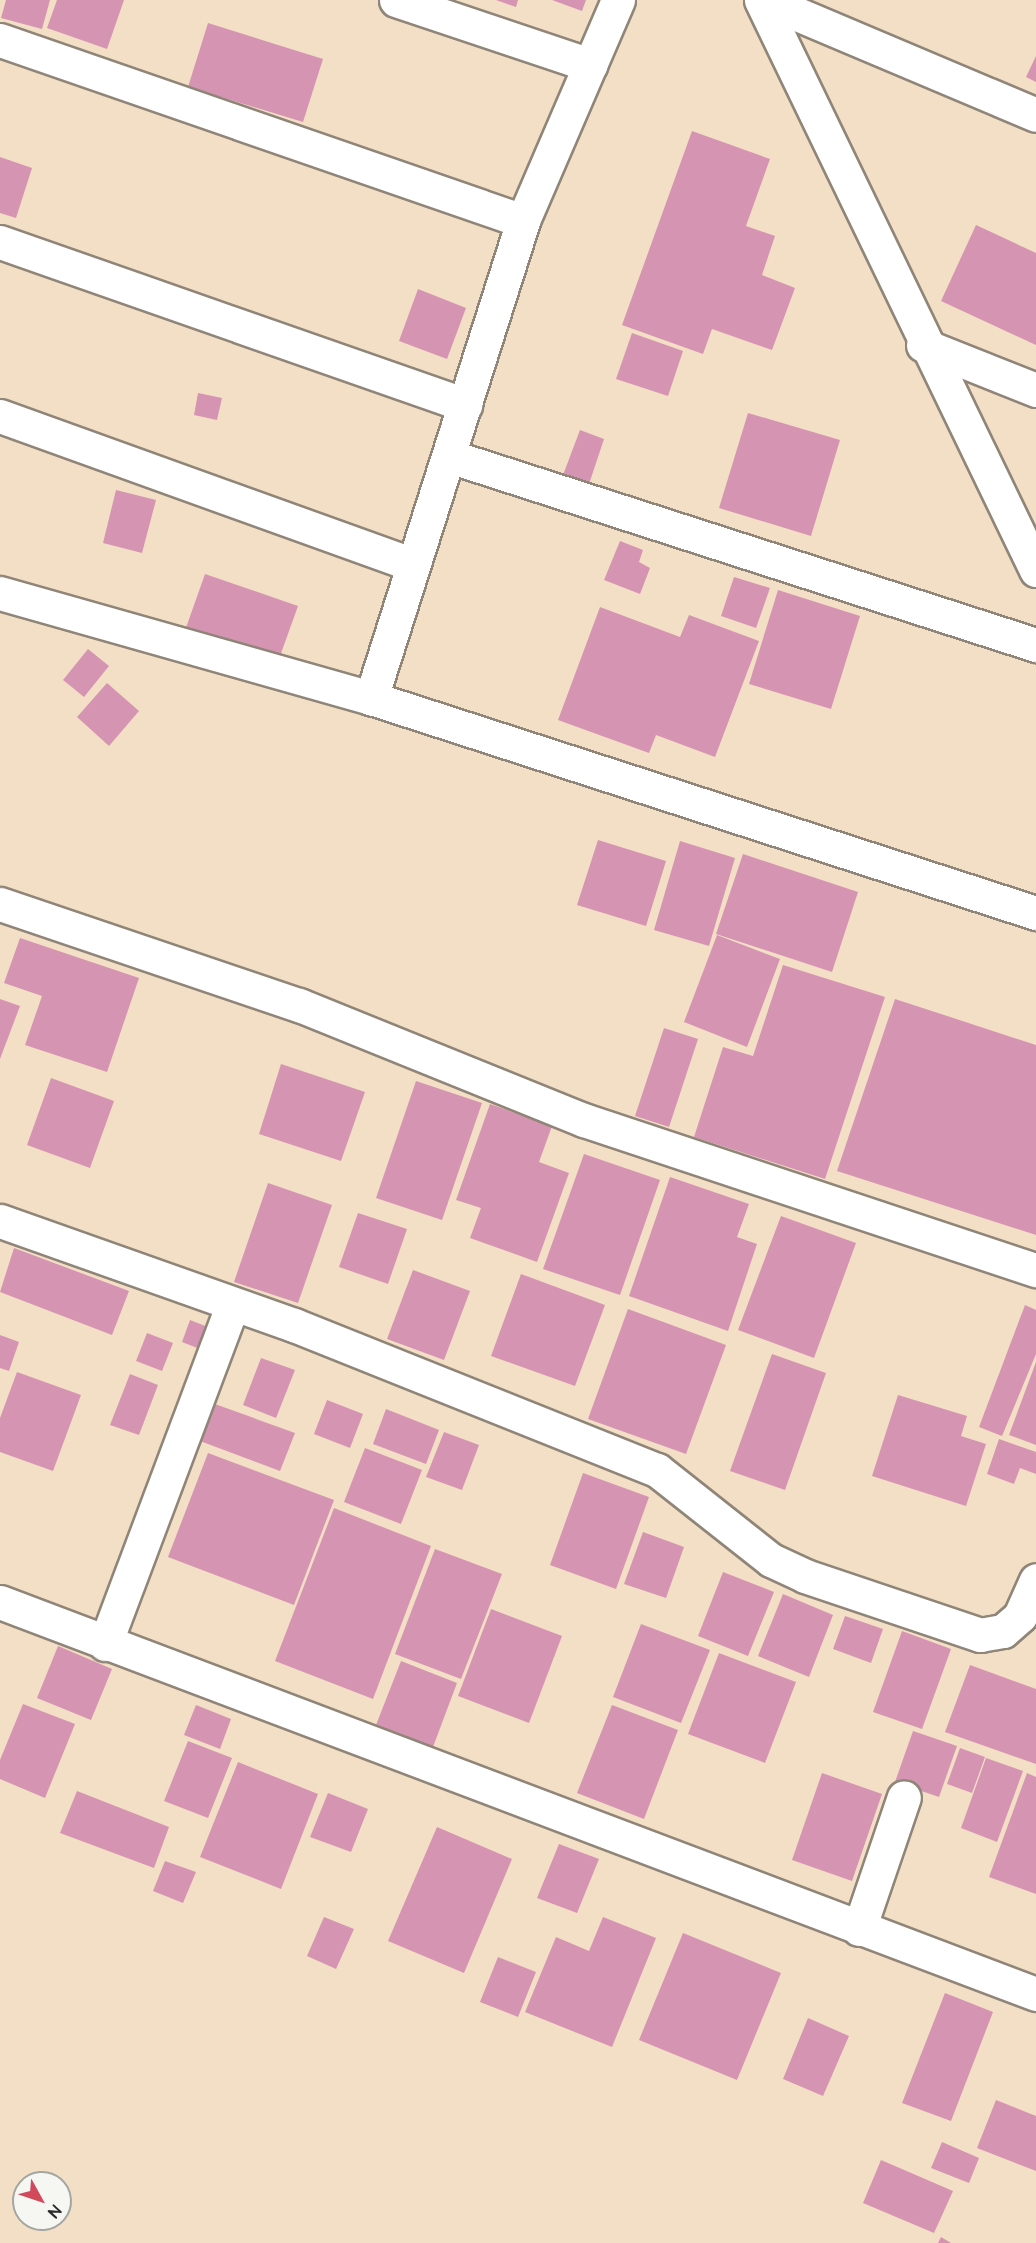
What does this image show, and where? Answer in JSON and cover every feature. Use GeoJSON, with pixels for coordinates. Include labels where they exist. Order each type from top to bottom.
{"type":"FeatureCollection","features":[{"type":"Feature","properties":{"kind":"street"},"geometry":{"type":"LineString","coordinates":[[396,0],[590,65]]}},
{"type":"Feature","properties":{"kind":"street"},"geometry":{"type":"LineString","coordinates":[[371,698],[411,564],[449,456],[523,221],[618,0]]}},
{"type":"Feature","properties":{"kind":"street"},"geometry":{"type":"LineString","coordinates":[[763,0],[1036,115]]}},
{"type":"Feature","properties":{"kind":"street"},"geometry":{"type":"LineString","coordinates":[[763,0],[923,345],[1036,570]]}},
{"type":"Feature","properties":{"kind":"street"},"geometry":{"type":"LineString","coordinates":[[0,40],[523,221]]}},
{"type":"Feature","properties":{"kind":"street"},"geometry":{"type":"LineString","coordinates":[[0,242],[465,405]]}},
{"type":"Feature","properties":{"kind":"street"},"geometry":{"type":"LineString","coordinates":[[923,345],[1036,390]]}},
{"type":"Feature","properties":{"kind":"street"},"geometry":{"type":"LineString","coordinates":[[0,416],[411,564]]}},
{"type":"Feature","properties":{"kind":"street"},"geometry":{"type":"LineString","coordinates":[[449,456],[1036,645]]}},
{"type":"Feature","properties":{"kind":"street"},"geometry":{"type":"LineString","coordinates":[[0,593],[371,698],[1036,913]]}},
{"type":"Feature","properties":{"kind":"street"},"geometry":{"type":"LineString","coordinates":[[0,904],[299,1005],[584,1120],[1036,1270]]}},
{"type":"Feature","properties":{"kind":"street"},"geometry":{"type":"LineString","coordinates":[[0,1221],[233,1304],[657,1470],[771,1560],[838,1587],[980,1635],[1003,1631],[1020,1616],[1036,1580]]}},
{"type":"Feature","properties":{"kind":"street"},"geometry":{"type":"LineString","coordinates":[[105,1644],[233,1304]]}},
{"type":"Feature","properties":{"kind":"street"},"geometry":{"type":"LineString","coordinates":[[0,1602],[105,1644],[1036,1994]]}},
{"type":"Feature","properties":{"kind":"street"},"geometry":{"type":"LineString","coordinates":[[859,1929],[904,1797]]}},
{"type":"Feature","properties":{"kind":"building"},"geometry":{"type":"Polygon","coordinates":[[[6,0],[50,0],[42,29],[1,18],[6,0]]]}},
{"type":"Feature","properties":{"kind":"building"},"geometry":{"type":"Polygon","coordinates":[[[57,0],[124,0],[107,49],[47,28],[57,0]]]}},
{"type":"Feature","properties":{"kind":"building"},"geometry":{"type":"Polygon","coordinates":[[[496,0],[518,0],[516,7],[496,0]]]}},
{"type":"Feature","properties":{"kind":"building"},"geometry":{"type":"Polygon","coordinates":[[[552,0],[586,0],[582,11],[552,0]]]}},
{"type":"Feature","properties":{"kind":"building"},"geometry":{"type":"Polygon","coordinates":[[[208,23],[323,59],[303,122],[188,87],[208,23]]]}},
{"type":"Feature","properties":{"kind":"building"},"geometry":{"type":"Polygon","coordinates":[[[1036,56],[1036,82],[1026,77],[1036,56]]]}},
{"type":"Feature","properties":{"kind":"building"},"geometry":{"type":"Polygon","coordinates":[[[692,131],[770,159],[746,226],[775,236],[762,275],[795,288],[772,350],[712,329],[703,354],[622,325],[692,131]]]}},
{"type":"Feature","properties":{"kind":"building"},"geometry":{"type":"Polygon","coordinates":[[[0,157],[32,168],[16,218],[0,213],[0,157]]]}},
{"type":"Feature","properties":{"kind":"building"},"geometry":{"type":"Polygon","coordinates":[[[976,225],[1036,253],[1036,345],[941,301],[976,225]]]}},
{"type":"Feature","properties":{"kind":"building"},"geometry":{"type":"Polygon","coordinates":[[[418,289],[466,308],[447,359],[399,341],[418,289]]]}},
{"type":"Feature","properties":{"kind":"building"},"geometry":{"type":"Polygon","coordinates":[[[632,333],[683,351],[668,396],[616,379],[632,333]]]}},
{"type":"Feature","properties":{"kind":"building"},"geometry":{"type":"Polygon","coordinates":[[[198,393],[222,398],[217,420],[194,415],[198,393]]]}},
{"type":"Feature","properties":{"kind":"building"},"geometry":{"type":"Polygon","coordinates":[[[748,413],[840,440],[811,536],[719,508],[748,413]]]}},
{"type":"Feature","properties":{"kind":"building"},"geometry":{"type":"Polygon","coordinates":[[[580,430],[604,439],[589,484],[563,475],[580,430]]]}},
{"type":"Feature","properties":{"kind":"building"},"geometry":{"type":"Polygon","coordinates":[[[116,490],[156,500],[142,553],[103,543],[116,490]]]}},
{"type":"Feature","properties":{"kind":"building"},"geometry":{"type":"Polygon","coordinates":[[[620,541],[643,550],[639,562],[650,568],[640,594],[604,580],[620,541]]]}},
{"type":"Feature","properties":{"kind":"building"},"geometry":{"type":"Polygon","coordinates":[[[205,574],[298,606],[275,670],[182,639],[205,574]]]}},
{"type":"Feature","properties":{"kind":"building"},"geometry":{"type":"Polygon","coordinates":[[[734,577],[770,588],[756,628],[721,616],[734,577]]]}},
{"type":"Feature","properties":{"kind":"building"},"geometry":{"type":"Polygon","coordinates":[[[778,590],[860,616],[831,709],[749,684],[778,590]]]}},
{"type":"Feature","properties":{"kind":"building"},"geometry":{"type":"Polygon","coordinates":[[[600,607],[680,637],[689,615],[759,641],[715,757],[656,735],[649,753],[558,720],[600,607]]]}},
{"type":"Feature","properties":{"kind":"building"},"geometry":{"type":"Polygon","coordinates":[[[88,649],[109,666],[84,697],[63,680],[88,649]]]}},
{"type":"Feature","properties":{"kind":"building"},"geometry":{"type":"Polygon","coordinates":[[[107,683],[139,711],[109,746],[77,717],[107,683]]]}},
{"type":"Feature","properties":{"kind":"building"},"geometry":{"type":"Polygon","coordinates":[[[598,840],[666,861],[646,926],[577,905],[598,840]]]}},
{"type":"Feature","properties":{"kind":"building"},"geometry":{"type":"Polygon","coordinates":[[[680,841],[735,858],[709,946],[654,930],[680,841]]]}},
{"type":"Feature","properties":{"kind":"building"},"geometry":{"type":"Polygon","coordinates":[[[743,854],[858,892],[832,972],[716,934],[743,854]]]}},
{"type":"Feature","properties":{"kind":"building"},"geometry":{"type":"Polygon","coordinates":[[[717,935],[780,959],[747,1047],[684,1022],[717,935]]]}},
{"type":"Feature","properties":{"kind":"building"},"geometry":{"type":"Polygon","coordinates":[[[20,938],[139,978],[107,1072],[25,1045],[42,996],[4,983],[20,938]]]}},
{"type":"Feature","properties":{"kind":"building"},"geometry":{"type":"Polygon","coordinates":[[[783,965],[885,997],[825,1179],[694,1137],[723,1047],[753,1056],[783,965]]]}},
{"type":"Feature","properties":{"kind":"building"},"geometry":{"type":"Polygon","coordinates":[[[0,999],[20,1006],[0,1059],[0,999]]]}},
{"type":"Feature","properties":{"kind":"building"},"geometry":{"type":"Polygon","coordinates":[[[895,999],[1036,1045],[1036,1235],[837,1171],[895,999]]]}},
{"type":"Feature","properties":{"kind":"building"},"geometry":{"type":"Polygon","coordinates":[[[664,1028],[698,1039],[669,1127],[635,1116],[664,1028]]]}},
{"type":"Feature","properties":{"kind":"building"},"geometry":{"type":"Polygon","coordinates":[[[281,1064],[365,1092],[341,1161],[259,1134],[281,1064]]]}},
{"type":"Feature","properties":{"kind":"building"},"geometry":{"type":"Polygon","coordinates":[[[51,1078],[114,1101],[90,1168],[27,1145],[51,1078]]]}},
{"type":"Feature","properties":{"kind":"building"},"geometry":{"type":"Polygon","coordinates":[[[416,1081],[482,1103],[442,1220],[376,1198],[416,1081]]]}},
{"type":"Feature","properties":{"kind":"building"},"geometry":{"type":"Polygon","coordinates":[[[490,1104],[552,1126],[539,1162],[569,1173],[537,1262],[470,1238],[481,1208],[456,1200],[490,1104]]]}},
{"type":"Feature","properties":{"kind":"building"},"geometry":{"type":"Polygon","coordinates":[[[584,1154],[660,1180],[620,1295],[543,1269],[584,1154]]]}},
{"type":"Feature","properties":{"kind":"building"},"geometry":{"type":"Polygon","coordinates":[[[670,1177],[749,1204],[737,1237],[757,1244],[728,1331],[629,1296],[670,1177]]]}},
{"type":"Feature","properties":{"kind":"building"},"geometry":{"type":"Polygon","coordinates":[[[268,1183],[332,1205],[298,1303],[234,1282],[268,1183]]]}},
{"type":"Feature","properties":{"kind":"building"},"geometry":{"type":"Polygon","coordinates":[[[358,1213],[407,1229],[388,1284],[339,1267],[358,1213]]]}},
{"type":"Feature","properties":{"kind":"building"},"geometry":{"type":"Polygon","coordinates":[[[781,1216],[856,1243],[814,1358],[738,1330],[781,1216]]]}},
{"type":"Feature","properties":{"kind":"building"},"geometry":{"type":"Polygon","coordinates":[[[14,1248],[129,1291],[112,1335],[0,1292],[14,1248]]]}},
{"type":"Feature","properties":{"kind":"building"},"geometry":{"type":"Polygon","coordinates":[[[413,1270],[470,1291],[444,1360],[387,1339],[413,1270]]]}},
{"type":"Feature","properties":{"kind":"building"},"geometry":{"type":"Polygon","coordinates":[[[521,1274],[605,1305],[575,1386],[491,1356],[521,1274]]]}},
{"type":"Feature","properties":{"kind":"building"},"geometry":{"type":"Polygon","coordinates":[[[1025,1305],[1036,1310],[1036,1354],[1002,1436],[979,1427],[1025,1305]]]}},
{"type":"Feature","properties":{"kind":"building"},"geometry":{"type":"Polygon","coordinates":[[[628,1309],[726,1345],[686,1454],[588,1419],[628,1309]]]}},
{"type":"Feature","properties":{"kind":"building"},"geometry":{"type":"Polygon","coordinates":[[[190,1320],[213,1329],[205,1351],[182,1342],[190,1320]]]}},
{"type":"Feature","properties":{"kind":"building"},"geometry":{"type":"Polygon","coordinates":[[[147,1333],[173,1343],[162,1371],[136,1361],[147,1333]]]}},
{"type":"Feature","properties":{"kind":"building"},"geometry":{"type":"Polygon","coordinates":[[[0,1335],[19,1342],[9,1371],[0,1368],[0,1335]]]}},
{"type":"Feature","properties":{"kind":"building"},"geometry":{"type":"Polygon","coordinates":[[[772,1354],[826,1373],[785,1490],[730,1471],[772,1354]]]}},
{"type":"Feature","properties":{"kind":"building"},"geometry":{"type":"Polygon","coordinates":[[[261,1358],[295,1370],[276,1418],[243,1405],[261,1358]]]}},
{"type":"Feature","properties":{"kind":"building"},"geometry":{"type":"Polygon","coordinates":[[[1036,1362],[1036,1445],[1009,1435],[1036,1362]]]}},
{"type":"Feature","properties":{"kind":"building"},"geometry":{"type":"Polygon","coordinates":[[[17,1372],[81,1395],[53,1471],[0,1452],[0,1418],[17,1372]]]}},
{"type":"Feature","properties":{"kind":"building"},"geometry":{"type":"Polygon","coordinates":[[[130,1374],[158,1385],[139,1435],[110,1425],[130,1374]]]}},
{"type":"Feature","properties":{"kind":"building"},"geometry":{"type":"Polygon","coordinates":[[[898,1395],[967,1416],[961,1436],[986,1444],[966,1506],[872,1476],[898,1395]]]}},
{"type":"Feature","properties":{"kind":"building"},"geometry":{"type":"Polygon","coordinates":[[[327,1400],[363,1414],[350,1448],[314,1434],[327,1400]]]}},
{"type":"Feature","properties":{"kind":"building"},"geometry":{"type":"Polygon","coordinates":[[[215,1404],[295,1433],[280,1471],[200,1441],[215,1404]]]}},
{"type":"Feature","properties":{"kind":"building"},"geometry":{"type":"Polygon","coordinates":[[[386,1409],[439,1430],[426,1464],[373,1444],[386,1409]]]}},
{"type":"Feature","properties":{"kind":"building"},"geometry":{"type":"Polygon","coordinates":[[[444,1432],[479,1445],[462,1490],[426,1477],[444,1432]]]}},
{"type":"Feature","properties":{"kind":"building"},"geometry":{"type":"Polygon","coordinates":[[[999,1439],[1036,1452],[1036,1474],[1020,1468],[1014,1484],[987,1474],[999,1439]]]}},
{"type":"Feature","properties":{"kind":"building"},"geometry":{"type":"Polygon","coordinates":[[[365,1448],[422,1470],[401,1524],[344,1502],[365,1448]]]}},
{"type":"Feature","properties":{"kind":"building"},"geometry":{"type":"Polygon","coordinates":[[[208,1453],[334,1500],[294,1605],[168,1557],[208,1453]]]}},
{"type":"Feature","properties":{"kind":"building"},"geometry":{"type":"Polygon","coordinates":[[[583,1473],[649,1497],[616,1589],[550,1565],[583,1473]]]}},
{"type":"Feature","properties":{"kind":"building"},"geometry":{"type":"Polygon","coordinates":[[[334,1508],[431,1546],[373,1699],[275,1661],[334,1508]]]}},
{"type":"Feature","properties":{"kind":"building"},"geometry":{"type":"Polygon","coordinates":[[[643,1532],[684,1547],[666,1598],[624,1584],[643,1532]]]}},
{"type":"Feature","properties":{"kind":"building"},"geometry":{"type":"Polygon","coordinates":[[[435,1549],[502,1574],[461,1679],[395,1654],[435,1549]]]}},
{"type":"Feature","properties":{"kind":"building"},"geometry":{"type":"Polygon","coordinates":[[[723,1572],[774,1592],[748,1656],[698,1636],[723,1572]]]}},
{"type":"Feature","properties":{"kind":"building"},"geometry":{"type":"Polygon","coordinates":[[[783,1594],[833,1615],[809,1677],[758,1656],[783,1594]]]}},
{"type":"Feature","properties":{"kind":"building"},"geometry":{"type":"Polygon","coordinates":[[[491,1609],[562,1636],[529,1723],[458,1696],[491,1609]]]}},
{"type":"Feature","properties":{"kind":"building"},"geometry":{"type":"Polygon","coordinates":[[[845,1616],[883,1629],[871,1663],[833,1649],[845,1616]]]}},
{"type":"Feature","properties":{"kind":"building"},"geometry":{"type":"Polygon","coordinates":[[[641,1624],[710,1650],[681,1723],[613,1697],[641,1624]]]}},
{"type":"Feature","properties":{"kind":"building"},"geometry":{"type":"Polygon","coordinates":[[[902,1631],[951,1649],[922,1729],[873,1712],[902,1631]]]}},
{"type":"Feature","properties":{"kind":"building"},"geometry":{"type":"Polygon","coordinates":[[[58,1646],[112,1669],[91,1720],[37,1698],[58,1646]]]}},
{"type":"Feature","properties":{"kind":"building"},"geometry":{"type":"Polygon","coordinates":[[[719,1653],[796,1682],[765,1763],[688,1734],[719,1653]]]}},
{"type":"Feature","properties":{"kind":"building"},"geometry":{"type":"Polygon","coordinates":[[[401,1661],[457,1683],[433,1747],[376,1725],[401,1661]]]}},
{"type":"Feature","properties":{"kind":"building"},"geometry":{"type":"Polygon","coordinates":[[[970,1665],[1036,1689],[1036,1764],[945,1732],[970,1665]]]}},
{"type":"Feature","properties":{"kind":"building"},"geometry":{"type":"Polygon","coordinates":[[[23,1704],[75,1724],[45,1798],[0,1779],[0,1760],[23,1704]]]}},
{"type":"Feature","properties":{"kind":"building"},"geometry":{"type":"Polygon","coordinates":[[[196,1705],[231,1719],[220,1749],[184,1735],[196,1705]]]}},
{"type":"Feature","properties":{"kind":"building"},"geometry":{"type":"Polygon","coordinates":[[[612,1705],[678,1730],[644,1819],[577,1793],[612,1705]]]}},
{"type":"Feature","properties":{"kind":"building"},"geometry":{"type":"Polygon","coordinates":[[[913,1731],[957,1746],[939,1797],[895,1782],[913,1731]]]}},
{"type":"Feature","properties":{"kind":"building"},"geometry":{"type":"Polygon","coordinates":[[[188,1741],[232,1758],[208,1818],[164,1801],[188,1741]]]}},
{"type":"Feature","properties":{"kind":"building"},"geometry":{"type":"Polygon","coordinates":[[[960,1748],[985,1757],[972,1793],[947,1784],[960,1748]]]}},
{"type":"Feature","properties":{"kind":"building"},"geometry":{"type":"Polygon","coordinates":[[[986,1758],[1023,1771],[997,1842],[961,1828],[986,1758]]]}},
{"type":"Feature","properties":{"kind":"building"},"geometry":{"type":"Polygon","coordinates":[[[238,1762],[318,1794],[281,1889],[200,1857],[238,1762]]]}},
{"type":"Feature","properties":{"kind":"building"},"geometry":{"type":"Polygon","coordinates":[[[822,1773],[882,1794],[852,1881],[792,1860],[822,1773]]]}},
{"type":"Feature","properties":{"kind":"building"},"geometry":{"type":"Polygon","coordinates":[[[1027,1773],[1036,1777],[1036,1894],[989,1877],[1027,1773]]]}},
{"type":"Feature","properties":{"kind":"building"},"geometry":{"type":"Polygon","coordinates":[[[77,1791],[169,1827],[154,1868],[60,1833],[77,1791]]]}},
{"type":"Feature","properties":{"kind":"building"},"geometry":{"type":"Polygon","coordinates":[[[328,1793],[368,1809],[351,1852],[310,1837],[328,1793]]]}},
{"type":"Feature","properties":{"kind":"building"},"geometry":{"type":"Polygon","coordinates":[[[437,1827],[512,1859],[464,1973],[388,1941],[437,1827]]]}},
{"type":"Feature","properties":{"kind":"building"},"geometry":{"type":"Polygon","coordinates":[[[559,1844],[599,1859],[577,1913],[537,1898],[559,1844]]]}},
{"type":"Feature","properties":{"kind":"building"},"geometry":{"type":"Polygon","coordinates":[[[165,1861],[196,1872],[183,1903],[153,1891],[165,1861]]]}},
{"type":"Feature","properties":{"kind":"building"},"geometry":{"type":"Polygon","coordinates":[[[324,1917],[354,1929],[336,1969],[307,1956],[324,1917]]]}},
{"type":"Feature","properties":{"kind":"building"},"geometry":{"type":"Polygon","coordinates":[[[603,1917],[656,1938],[612,2047],[525,2012],[556,1937],[589,1951],[603,1917]]]}},
{"type":"Feature","properties":{"kind":"building"},"geometry":{"type":"Polygon","coordinates":[[[683,1933],[781,1973],[737,2080],[639,2040],[683,1933]]]}},
{"type":"Feature","properties":{"kind":"building"},"geometry":{"type":"Polygon","coordinates":[[[498,1957],[536,1972],[518,2017],[480,2002],[498,1957]]]}},
{"type":"Feature","properties":{"kind":"building"},"geometry":{"type":"Polygon","coordinates":[[[945,1993],[993,2012],[951,2121],[902,2103],[945,1993]]]}},
{"type":"Feature","properties":{"kind":"building"},"geometry":{"type":"Polygon","coordinates":[[[808,2018],[849,2036],[823,2096],[783,2079],[808,2018]]]}},
{"type":"Feature","properties":{"kind":"building"},"geometry":{"type":"Polygon","coordinates":[[[996,2100],[1036,2116],[1036,2171],[977,2148],[996,2100]]]}},
{"type":"Feature","properties":{"kind":"building"},"geometry":{"type":"Polygon","coordinates":[[[942,2142],[979,2158],[969,2183],[931,2168],[942,2142]]]}},
{"type":"Feature","properties":{"kind":"building"},"geometry":{"type":"Polygon","coordinates":[[[881,2160],[953,2191],[934,2233],[863,2203],[881,2160]]]}},
{"type":"Feature","properties":{"kind":"building"},"geometry":{"type":"Polygon","coordinates":[[[941,2237],[951,2243],[938,2243],[941,2237]]]}}]}
